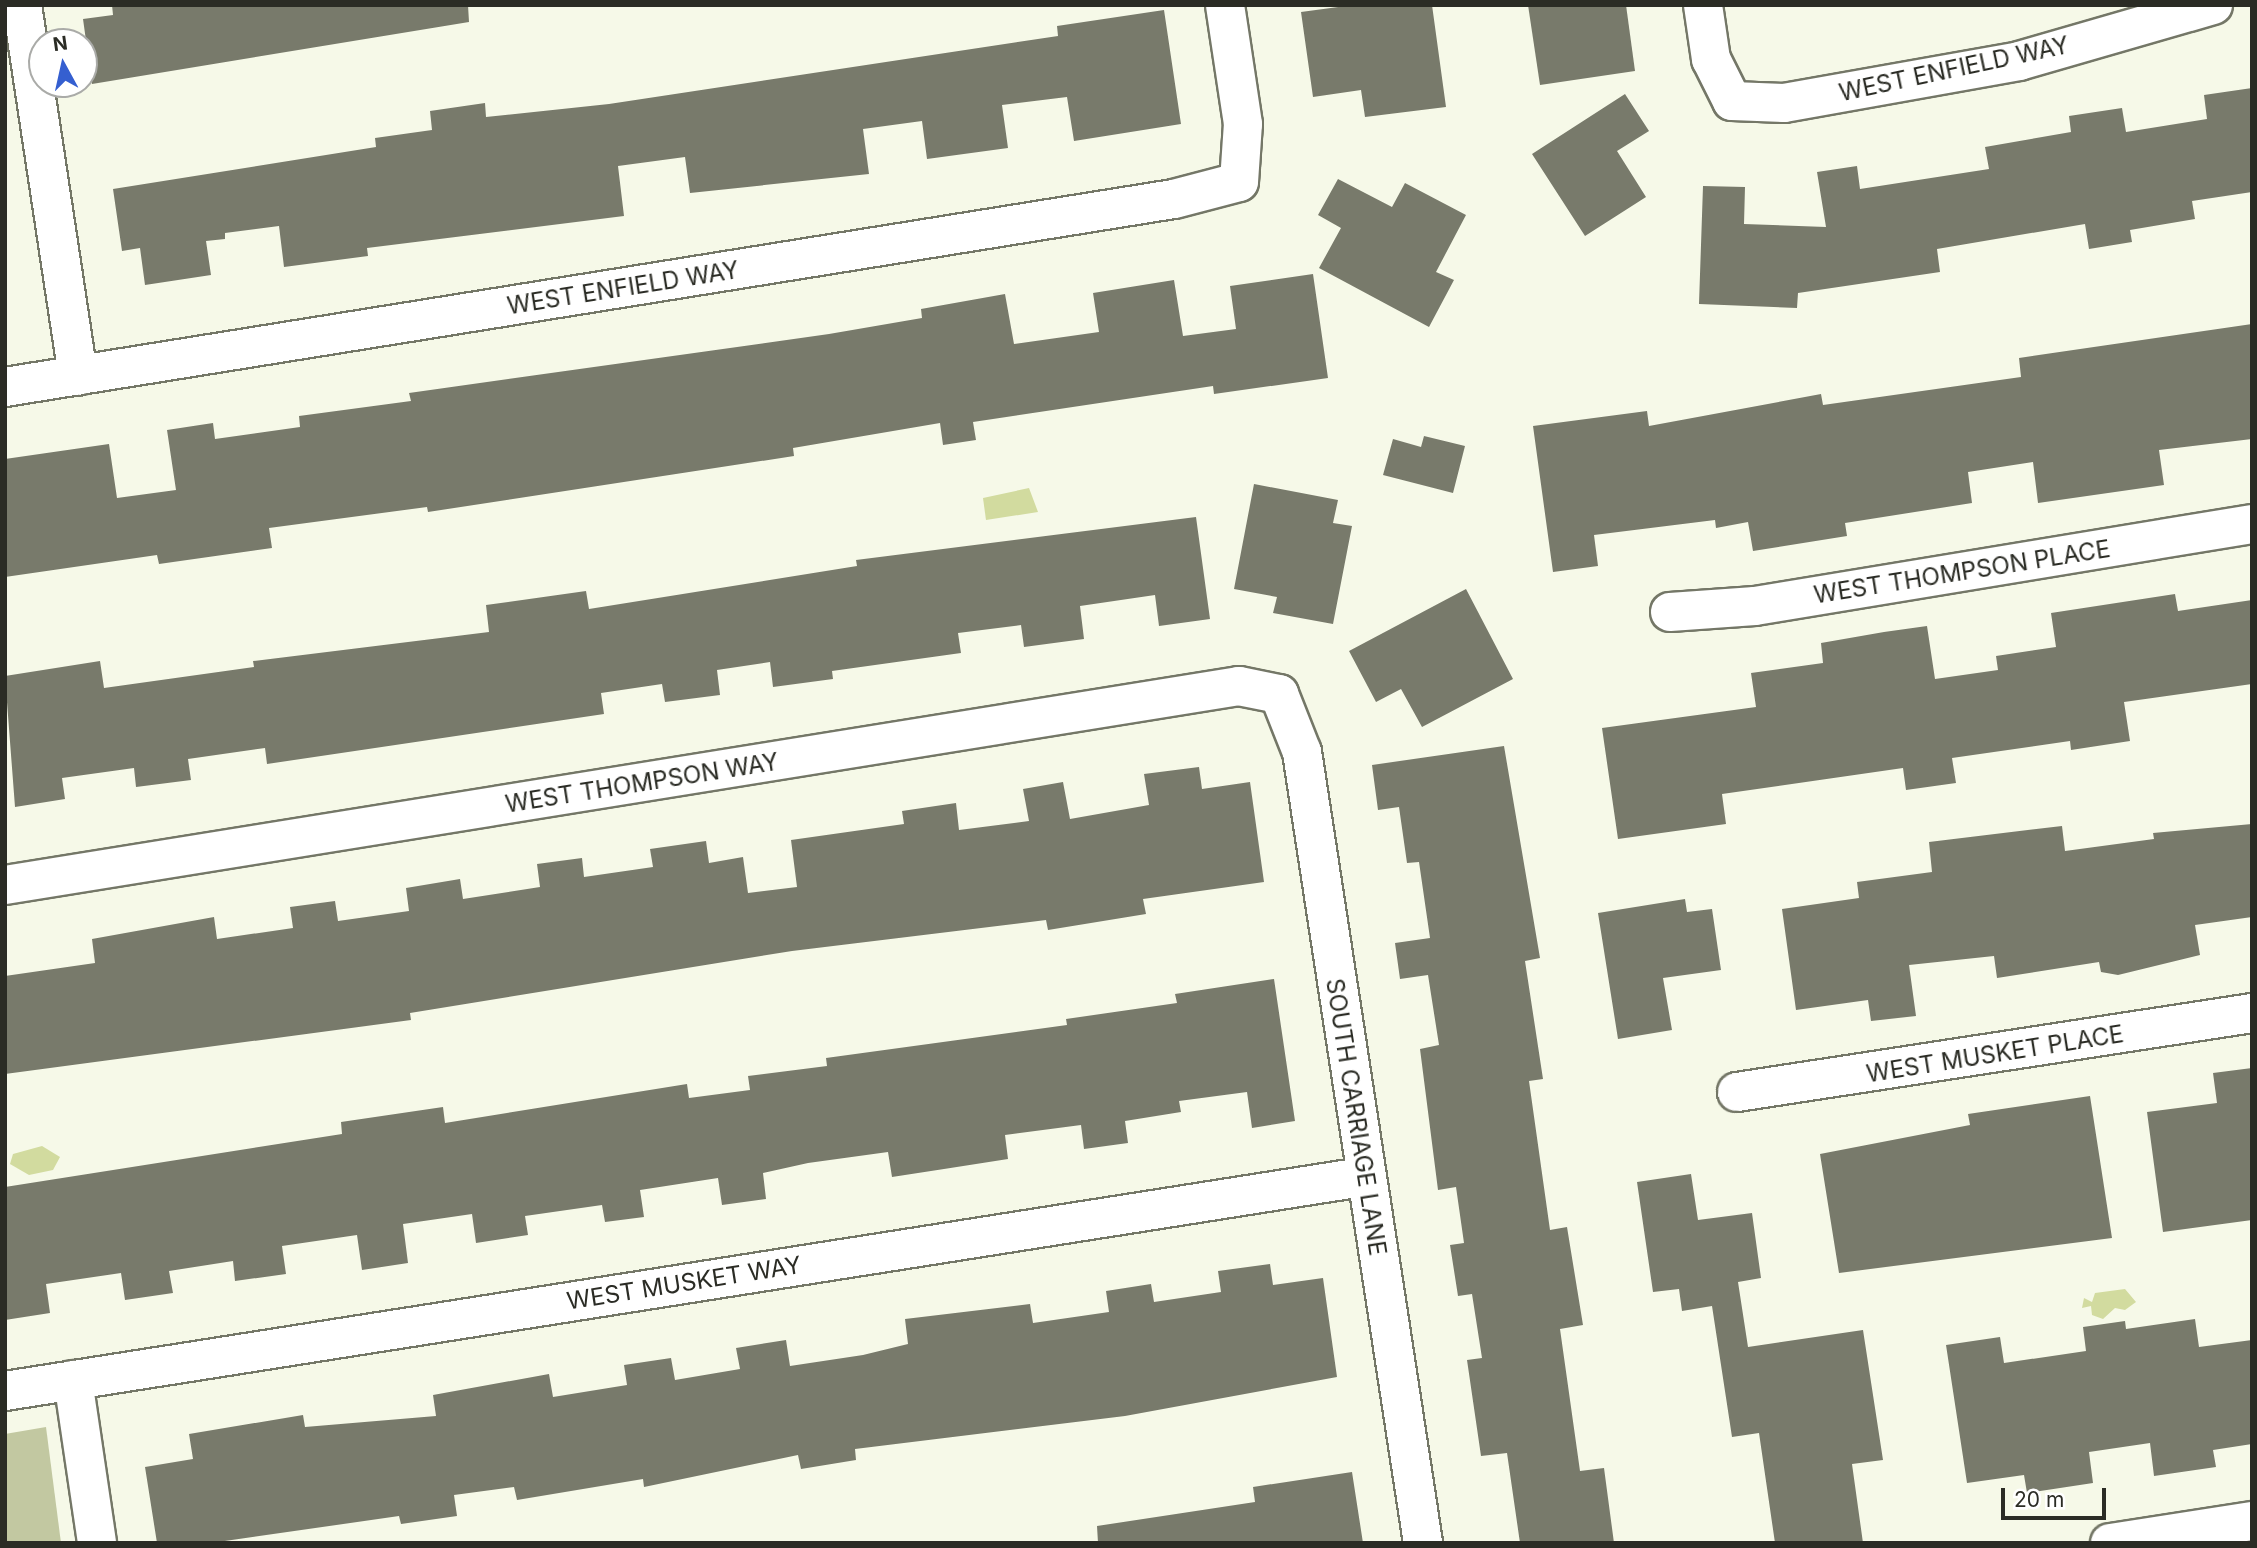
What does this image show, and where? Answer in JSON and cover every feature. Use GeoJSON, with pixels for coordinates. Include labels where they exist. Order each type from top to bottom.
{"type":"FeatureCollection","features":[{"type":"Feature","properties":{"kind":"street"},"geometry":{"type":"LineString","coordinates":[[22,5],[78,376]]}},
{"type":"Feature","properties":{"kind":"street","name":"WEST ENFIELD WAY"},"geometry":{"type":"LineString","coordinates":[[5,387],[1174,199],[1239,182],[1243,124],[1225,5]]}},
{"type":"Feature","properties":{"kind":"street","name":"WEST ENFIELD WAY"},"geometry":{"type":"LineString","coordinates":[[1703,5],[1711,59],[1732,101],[1784,103],[2019,61],[2213,5]]}},
{"type":"Feature","properties":{"kind":"street","name":"WEST THOMPSON PLACE"},"geometry":{"type":"LineString","coordinates":[[1670,612],[1755,607],[2252,524]]}},
{"type":"Feature","properties":{"kind":"street","name":"WEST THOMPSON WAY"},"geometry":{"type":"LineString","coordinates":[[5,885],[1239,685],[1279,694]]}},
{"type":"Feature","properties":{"kind":"street","name":"SOUTH CARRIAGE LANE"},"geometry":{"type":"LineString","coordinates":[[1279,694],[1302,752],[1363,1177],[1423,1543]]}},
{"type":"Feature","properties":{"kind":"street","name":"WEST MUSKET PLACE"},"geometry":{"type":"LineString","coordinates":[[1737,1092],[2252,1013]]}},
{"type":"Feature","properties":{"kind":"street","name":"WEST MUSKET WAY"},"geometry":{"type":"LineString","coordinates":[[5,1391],[1363,1177]]}},
{"type":"Feature","properties":{"kind":"street"},"geometry":{"type":"LineString","coordinates":[[73,1380],[97,1543]]}},
{"type":"Feature","properties":{"kind":"street"},"geometry":{"type":"LineString","coordinates":[[2110,1543],[2252,1521]]}},
{"type":"Feature","properties":{"kind":"shaded area"},"geometry":{"type":"Polygon","coordinates":[[[1029,488],[1038,512],[986,520],[983,498],[1029,488]]]}},
{"type":"Feature","properties":{"kind":"shaded area"},"geometry":{"type":"Polygon","coordinates":[[[42,1146],[60,1157],[53,1170],[29,1175],[10,1164],[13,1154],[42,1146]]]}},
{"type":"Feature","properties":{"kind":"shaded area"},"geometry":{"type":"Polygon","coordinates":[[[2125,1289],[2136,1302],[2125,1310],[2115,1308],[2103,1319],[2092,1315],[2091,1306],[2082,1308],[2084,1298],[2092,1302],[2095,1293],[2125,1289]]]}},
{"type":"Feature","properties":{"kind":"shaded area"},"geometry":{"type":"Polygon","coordinates":[[[46,1427],[61,1543],[5,1543],[5,1434],[46,1427]]]}},
{"type":"Feature","properties":{"kind":"building"},"geometry":{"type":"Polygon","coordinates":[[[112,5],[468,5],[469,22],[98,83],[98,28],[84,28],[83,19],[113,15],[112,5]]]}},
{"type":"Feature","properties":{"kind":"building"},"geometry":{"type":"Polygon","coordinates":[[[1353,5],[1432,5],[1446,107],[1365,117],[1361,90],[1313,97],[1301,12],[1353,5]]]}},
{"type":"Feature","properties":{"kind":"building"},"geometry":{"type":"Polygon","coordinates":[[[1528,5],[1626,5],[1635,71],[1540,85],[1528,5]]]}},
{"type":"Feature","properties":{"kind":"building"},"geometry":{"type":"Polygon","coordinates":[[[1164,10],[1181,124],[1074,141],[1067,97],[1002,105],[1008,148],[927,159],[922,121],[863,129],[869,174],[690,193],[685,157],[618,166],[624,216],[367,248],[368,256],[284,267],[279,226],[225,233],[225,239],[206,241],[211,275],[145,285],[140,248],[122,251],[113,189],[376,147],[375,138],[432,130],[430,111],[485,103],[486,117],[609,104],[1058,36],[1057,26],[1164,10]]]}},
{"type":"Feature","properties":{"kind":"building"},"geometry":{"type":"Polygon","coordinates":[[[2252,88],[2252,192],[2192,201],[2195,219],[2130,230],[2132,242],[2089,249],[2085,224],[1937,249],[1940,272],[1798,293],[1797,308],[1699,304],[1703,186],[1745,187],[1744,224],[1826,227],[1817,172],[1857,166],[1860,189],[1989,169],[1985,147],[2071,132],[2069,116],[2122,108],[2126,132],[2207,119],[2204,95],[2252,88]]]}},
{"type":"Feature","properties":{"kind":"building"},"geometry":{"type":"Polygon","coordinates":[[[1625,94],[1649,131],[1617,151],[1646,197],[1585,236],[1532,154],[1625,94]]]}},
{"type":"Feature","properties":{"kind":"building"},"geometry":{"type":"Polygon","coordinates":[[[1338,179],[1392,207],[1405,183],[1466,215],[1436,272],[1454,280],[1429,327],[1319,268],[1341,228],[1318,215],[1338,179]]]}},
{"type":"Feature","properties":{"kind":"building"},"geometry":{"type":"Polygon","coordinates":[[[1313,274],[1328,378],[1214,394],[1213,386],[973,422],[976,440],[943,445],[940,423],[793,448],[794,456],[428,512],[427,507],[269,528],[272,548],[159,564],[157,555],[5,577],[5,459],[109,444],[117,498],[176,490],[167,430],[213,423],[215,439],[300,427],[299,416],[411,401],[409,393],[829,334],[922,318],[921,309],[1005,294],[1014,344],[1099,332],[1093,293],[1174,280],[1183,336],[1236,329],[1230,286],[1313,274]]]}},
{"type":"Feature","properties":{"kind":"building"},"geometry":{"type":"Polygon","coordinates":[[[2252,324],[2252,439],[2159,450],[2164,485],[2038,503],[2033,462],[1968,472],[1972,503],[1845,523],[1847,536],[1753,551],[1748,522],[1716,528],[1715,520],[1594,535],[1598,566],[1553,572],[1533,426],[1647,411],[1649,426],[1821,394],[1823,405],[2021,377],[2019,358],[2252,324]]]}},
{"type":"Feature","properties":{"kind":"building"},"geometry":{"type":"Polygon","coordinates":[[[1424,436],[1465,446],[1453,493],[1383,475],[1393,439],[1421,447],[1424,436]]]}},
{"type":"Feature","properties":{"kind":"building"},"geometry":{"type":"Polygon","coordinates":[[[1254,484],[1338,500],[1333,523],[1352,526],[1333,624],[1273,613],[1277,597],[1234,589],[1254,484]]]}},
{"type":"Feature","properties":{"kind":"building"},"geometry":{"type":"Polygon","coordinates":[[[1196,517],[1210,619],[1159,626],[1155,595],[1080,606],[1084,639],[1024,647],[1021,625],[958,633],[961,653],[832,671],[833,679],[773,687],[770,662],[717,670],[720,695],[665,702],[662,684],[601,693],[604,714],[267,764],[265,748],[188,759],[191,780],[136,787],[134,768],[62,778],[65,799],[15,807],[5,676],[100,661],[104,688],[254,667],[253,661],[489,632],[486,605],[586,591],[589,609],[857,566],[856,560],[1196,517]]]}},
{"type":"Feature","properties":{"kind":"building"},"geometry":{"type":"Polygon","coordinates":[[[1466,589],[1513,679],[1422,727],[1401,689],[1376,702],[1349,651],[1466,589]]]}},
{"type":"Feature","properties":{"kind":"building"},"geometry":{"type":"Polygon","coordinates":[[[2175,594],[2178,611],[2252,600],[2252,684],[2124,702],[2130,741],[2071,750],[2070,741],[1952,758],[1956,783],[1906,790],[1903,768],[1722,794],[1726,824],[1618,839],[1602,728],[1756,707],[1751,673],[1823,663],[1821,643],[1884,632],[1927,626],[1935,679],[1998,670],[1996,656],[2056,647],[2051,613],[2175,594]]]}},
{"type":"Feature","properties":{"kind":"building"},"geometry":{"type":"Polygon","coordinates":[[[1504,746],[1540,958],[1525,961],[1543,1079],[1529,1081],[1550,1230],[1567,1227],[1583,1325],[1560,1329],[1580,1471],[1604,1468],[1614,1543],[1520,1543],[1507,1453],[1481,1456],[1467,1360],[1482,1358],[1472,1294],[1458,1296],[1450,1245],[1464,1243],[1456,1187],[1438,1190],[1420,1049],[1439,1045],[1428,975],[1400,979],[1395,943],[1430,938],[1419,862],[1407,863],[1399,807],[1378,810],[1372,765],[1504,746]]]}},
{"type":"Feature","properties":{"kind":"building"},"geometry":{"type":"Polygon","coordinates":[[[1199,767],[1202,789],[1250,782],[1264,882],[1143,899],[1146,914],[1048,930],[1046,920],[792,951],[410,1013],[411,1020],[5,1074],[5,976],[95,963],[92,939],[214,917],[217,939],[293,928],[290,907],[335,901],[338,921],[409,911],[406,888],[460,879],[463,899],[540,887],[537,864],[582,858],[584,877],[653,867],[650,849],[706,841],[709,863],[743,857],[748,893],[797,887],[791,840],[904,824],[902,811],[956,803],[959,830],[1029,821],[1023,789],[1063,782],[1070,819],[1149,805],[1144,774],[1199,767]]]}},
{"type":"Feature","properties":{"kind":"building"},"geometry":{"type":"Polygon","coordinates":[[[2252,824],[2252,917],[2195,925],[2200,955],[2118,975],[2101,972],[2099,962],[1997,978],[1994,956],[1909,965],[1916,1016],[1871,1021],[1868,1000],[1796,1010],[1782,909],[1859,898],[1857,882],[1932,872],[1929,842],[2062,826],[2065,851],[2154,839],[2153,833],[2252,824]]]}},
{"type":"Feature","properties":{"kind":"building"},"geometry":{"type":"Polygon","coordinates":[[[1685,899],[1687,912],[1712,909],[1721,970],[1663,978],[1672,1030],[1618,1039],[1598,913],[1685,899]]]}},
{"type":"Feature","properties":{"kind":"building"},"geometry":{"type":"Polygon","coordinates":[[[1274,979],[1295,1121],[1252,1128],[1247,1092],[1179,1101],[1181,1112],[1125,1121],[1128,1143],[1084,1149],[1081,1125],[1005,1135],[1008,1159],[892,1177],[888,1152],[808,1163],[763,1173],[766,1199],[722,1205],[718,1178],[640,1190],[644,1217],[605,1222],[602,1205],[525,1216],[528,1235],[476,1243],[472,1214],[403,1224],[408,1263],[362,1270],[357,1235],[282,1246],[286,1274],[235,1281],[233,1261],[169,1271],[173,1293],[125,1300],[121,1273],[46,1284],[50,1313],[5,1320],[5,1187],[342,1134],[341,1122],[443,1107],[445,1123],[687,1084],[689,1098],[750,1090],[748,1076],[827,1066],[826,1058],[1067,1025],[1066,1019],[1177,1003],[1175,994],[1274,979]]]}},
{"type":"Feature","properties":{"kind":"building"},"geometry":{"type":"Polygon","coordinates":[[[2252,1068],[2252,1220],[2163,1232],[2147,1112],[2217,1103],[2213,1073],[2252,1068]]]}},
{"type":"Feature","properties":{"kind":"building"},"geometry":{"type":"Polygon","coordinates":[[[2090,1096],[2112,1238],[1839,1273],[1820,1154],[1970,1125],[1968,1114],[2090,1096]]]}},
{"type":"Feature","properties":{"kind":"building"},"geometry":{"type":"Polygon","coordinates":[[[1691,1174],[1698,1220],[1752,1213],[1761,1278],[1738,1282],[1748,1347],[1863,1330],[1883,1460],[1852,1464],[1863,1543],[1775,1543],[1759,1433],[1732,1437],[1712,1306],[1682,1311],[1679,1289],[1653,1292],[1637,1182],[1691,1174]]]}},
{"type":"Feature","properties":{"kind":"building"},"geometry":{"type":"Polygon","coordinates":[[[1270,1264],[1273,1285],[1323,1278],[1337,1377],[1125,1416],[855,1449],[856,1460],[801,1469],[798,1455],[644,1487],[643,1479],[517,1500],[514,1487],[454,1495],[457,1516],[401,1524],[399,1516],[211,1543],[157,1543],[145,1467],[193,1459],[189,1434],[303,1415],[305,1427],[436,1416],[433,1395],[549,1374],[553,1397],[627,1385],[624,1365],[671,1358],[675,1380],[740,1369],[736,1348],[786,1340],[790,1366],[863,1355],[908,1344],[905,1319],[1030,1304],[1033,1323],[1109,1312],[1106,1291],[1151,1284],[1154,1302],[1221,1292],[1218,1271],[1270,1264]]]}},
{"type":"Feature","properties":{"kind":"building"},"geometry":{"type":"Polygon","coordinates":[[[2195,1319],[2199,1347],[2252,1340],[2252,1444],[2213,1450],[2216,1467],[2154,1476],[2150,1443],[2089,1452],[2093,1483],[2027,1493],[2024,1475],[1967,1483],[1946,1345],[2000,1337],[2004,1363],[2086,1351],[2083,1327],[2125,1321],[2126,1329],[2195,1319]]]}},
{"type":"Feature","properties":{"kind":"building"},"geometry":{"type":"Polygon","coordinates":[[[1352,1472],[1363,1543],[1098,1543],[1097,1526],[1255,1502],[1253,1487],[1352,1472]]]}}]}
